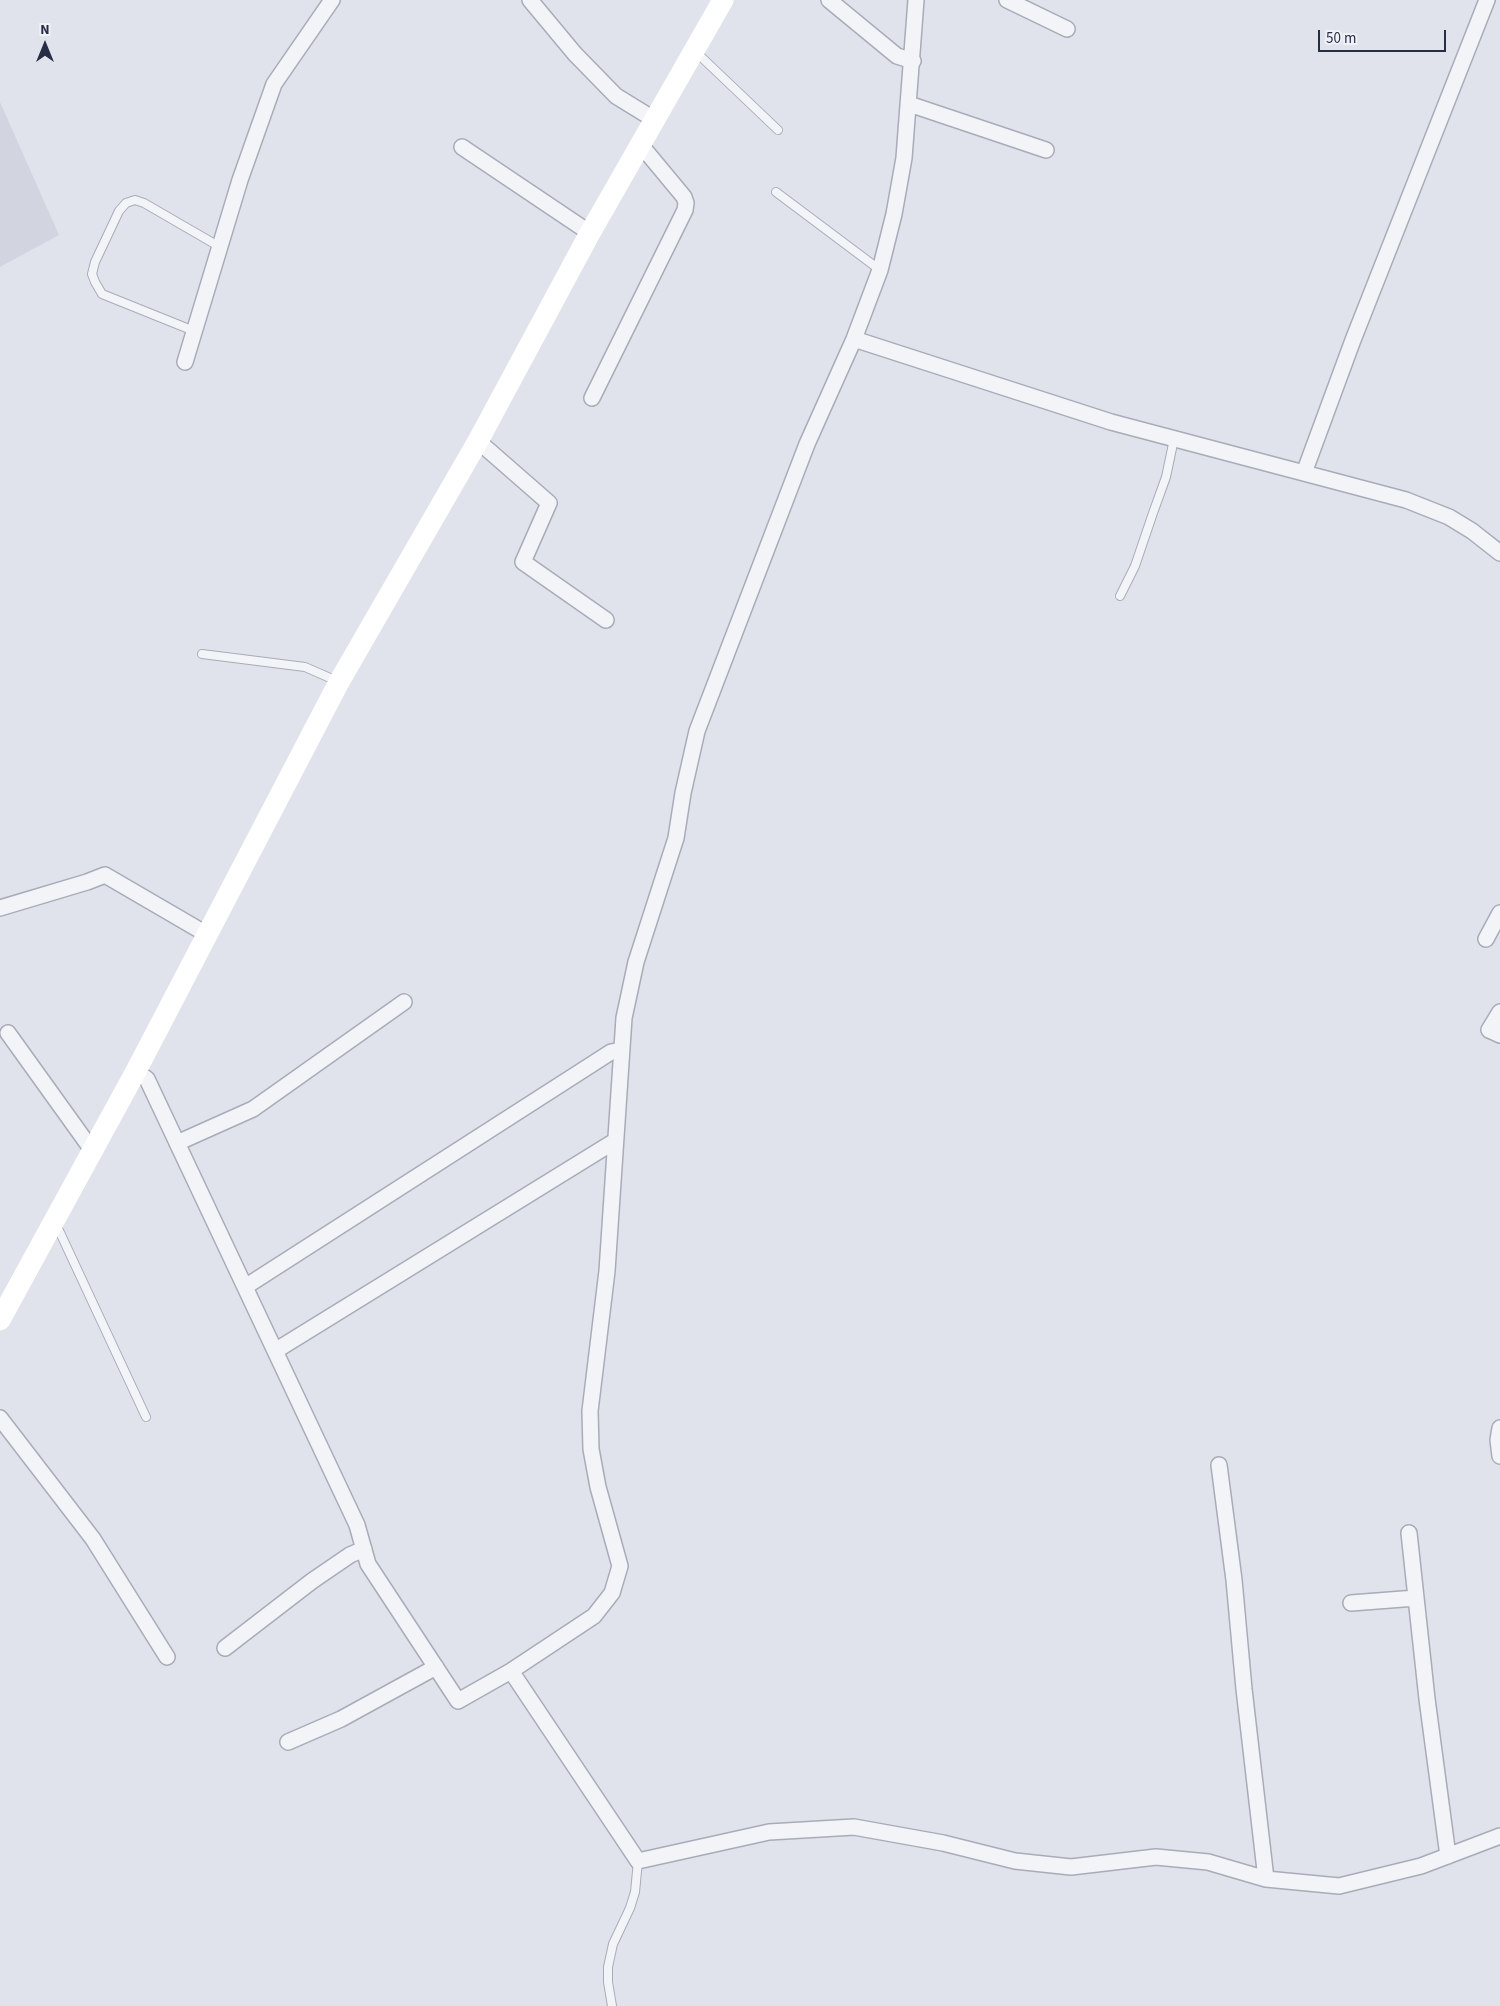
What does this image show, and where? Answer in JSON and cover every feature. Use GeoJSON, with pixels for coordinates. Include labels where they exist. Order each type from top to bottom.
{"type":"FeatureCollection","features":[{"type":"Feature","properties":{"kind":"street"},"geometry":{"type":"LineString","coordinates":[[185,362],[240,180],[274,84],[332,0]]}},
{"type":"Feature","properties":{"kind":"street"},"geometry":{"type":"LineString","coordinates":[[530,0],[575,54],[616,96],[655,120]]}},
{"type":"Feature","properties":{"kind":"street"},"geometry":{"type":"LineString","coordinates":[[0,1320],[136,1071],[339,682],[478,441],[590,233],[723,0]]}},
{"type":"Feature","properties":{"kind":"street"},"geometry":{"type":"LineString","coordinates":[[829,0],[898,56],[913,61]]}},
{"type":"Feature","properties":{"kind":"street"},"geometry":{"type":"LineString","coordinates":[[136,1071],[147,1079],[357,1525],[368,1564],[458,1701],[511,1671],[594,1616],[612,1593],[620,1566],[598,1487],[591,1449],[590,1410],[607,1271],[624,1018],[636,962],[676,838],[683,793],[697,731],[807,444],[854,339],[880,270],[903,167],[913,61],[916,0]]}},
{"type":"Feature","properties":{"kind":"street"},"geometry":{"type":"LineString","coordinates":[[1007,0],[1067,29]]}},
{"type":"Feature","properties":{"kind":"street"},"geometry":{"type":"LineString","coordinates":[[1304,473],[1353,340],[1487,0]]}},
{"type":"Feature","properties":{"kind":"street"},"geometry":{"type":"LineString","coordinates":[[909,104],[1046,150]]}},
{"type":"Feature","properties":{"kind":"street"},"geometry":{"type":"LineString","coordinates":[[592,398],[685,210],[686,203],[684,197],[640,144]]}},
{"type":"Feature","properties":{"kind":"street"},"geometry":{"type":"LineString","coordinates":[[462,147],[590,233]]}},
{"type":"Feature","properties":{"kind":"street"},"geometry":{"type":"LineString","coordinates":[[854,339],[1111,422],[1406,500],[1449,518],[1472,531],[1500,553]]}},
{"type":"Feature","properties":{"kind":"street"},"geometry":{"type":"LineString","coordinates":[[478,441],[549,503],[523,562],[606,620]]}},
{"type":"Feature","properties":{"kind":"street"},"geometry":{"type":"LineString","coordinates":[[0,908],[69,888],[105,875],[208,935]]}},
{"type":"Feature","properties":{"kind":"street"},"geometry":{"type":"LineString","coordinates":[[1486,939],[1500,913]]}},
{"type":"Feature","properties":{"kind":"street"},"geometry":{"type":"LineString","coordinates":[[177,1143],[253,1109],[404,1002]]}},
{"type":"Feature","properties":{"kind":"street"},"geometry":{"type":"LineString","coordinates":[[1500,1012],[1489,1030],[1500,1034]]}},
{"type":"Feature","properties":{"kind":"street"},"geometry":{"type":"LineString","coordinates":[[8,1033],[92,1150]]}},
{"type":"Feature","properties":{"kind":"street"},"geometry":{"type":"LineString","coordinates":[[245,1287],[611,1052],[621,1050]]}},
{"type":"Feature","properties":{"kind":"street"},"geometry":{"type":"LineString","coordinates":[[275,1351],[615,1141]]}},
{"type":"Feature","properties":{"kind":"street"},"geometry":{"type":"LineString","coordinates":[[0,1418],[93,1539],[167,1658]]}},
{"type":"Feature","properties":{"kind":"street"},"geometry":{"type":"LineString","coordinates":[[1500,1428],[1498,1440],[1500,1456]]}},
{"type":"Feature","properties":{"kind":"street"},"geometry":{"type":"LineString","coordinates":[[1219,1464],[1234,1580],[1244,1689],[1266,1879]]}},
{"type":"Feature","properties":{"kind":"street"},"geometry":{"type":"LineString","coordinates":[[1409,1533],[1427,1699],[1448,1856]]}},
{"type":"Feature","properties":{"kind":"street"},"geometry":{"type":"LineString","coordinates":[[225,1648],[312,1581],[350,1555],[364,1549]]}},
{"type":"Feature","properties":{"kind":"street"},"geometry":{"type":"LineString","coordinates":[[1351,1603],[1416,1598]]}},
{"type":"Feature","properties":{"kind":"street"},"geometry":{"type":"LineString","coordinates":[[288,1742],[340,1720],[436,1667]]}},
{"type":"Feature","properties":{"kind":"street"},"geometry":{"type":"LineString","coordinates":[[511,1671],[638,1861],[769,1832],[854,1827],[943,1843],[1014,1861],[1071,1867],[1156,1857],[1208,1862],[1266,1879],[1339,1886],[1421,1866],[1500,1836]]}},
{"type":"Feature","properties":{"kind":"lane"},"geometry":{"type":"LineString","coordinates":[[695,50],[778,130]]}},
{"type":"Feature","properties":{"kind":"lane"},"geometry":{"type":"LineString","coordinates":[[776,192],[880,270]]}},
{"type":"Feature","properties":{"kind":"lane"},"geometry":{"type":"LineString","coordinates":[[194,331],[102,294],[94,282],[92,274],[95,262],[120,211],[126,203],[135,200],[144,203],[220,247]]}},
{"type":"Feature","properties":{"kind":"lane"},"geometry":{"type":"LineString","coordinates":[[1120,596],[1134,566],[1166,477],[1174,439]]}},
{"type":"Feature","properties":{"kind":"lane"},"geometry":{"type":"LineString","coordinates":[[202,654],[305,666],[339,682]]}},
{"type":"Feature","properties":{"kind":"lane"},"geometry":{"type":"LineString","coordinates":[[54,1220],[146,1417]]}},
{"type":"Feature","properties":{"kind":"lane"},"geometry":{"type":"LineString","coordinates":[[612,2006],[608,1982],[608,1967],[613,1944],[630,1908],[635,1892],[638,1861]]}},
{"type":"Feature","properties":{"kind":"shaded area"},"geometry":{"type":"Polygon","coordinates":[[[0,102],[59,235],[0,267],[0,102]]]}}]}
